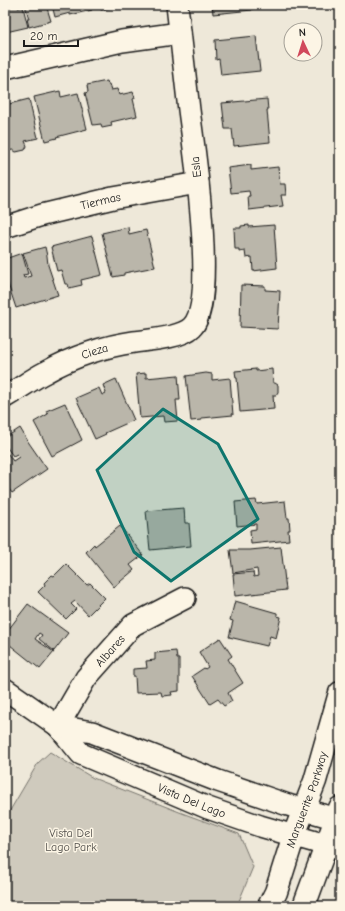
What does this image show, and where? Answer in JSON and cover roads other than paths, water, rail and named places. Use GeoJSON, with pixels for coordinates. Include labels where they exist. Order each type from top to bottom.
{"type":"FeatureCollection","features":[{"type":"Feature","properties":{"kind":"main road","name":"Marguerite Parkway"},"geometry":{"type":"LineString","coordinates":[[269,906],[276,892],[294,835],[315,781],[340,693]]}},
{"type":"Feature","properties":{"kind":"main road"},"geometry":{"type":"LineString","coordinates":[[304,906],[333,847],[339,815]]}},
{"type":"Feature","properties":{"kind":"street","name":"Esla"},"geometry":{"type":"LineString","coordinates":[[177,5],[203,234],[203,286],[199,316],[192,327]]}},
{"type":"Feature","properties":{"kind":"street"},"geometry":{"type":"LineString","coordinates":[[5,68],[122,41],[180,33]]}},
{"type":"Feature","properties":{"kind":"street","name":"Tiermas"},"geometry":{"type":"LineString","coordinates":[[5,227],[42,215],[113,198],[198,183]]}},
{"type":"Feature","properties":{"kind":"street","name":"Cieza"},"geometry":{"type":"LineString","coordinates":[[5,397],[47,371],[81,356],[114,344],[178,335],[192,327]]}},
{"type":"Feature","properties":{"kind":"street","name":"Albares"},"geometry":{"type":"LineString","coordinates":[[58,726],[86,678],[133,625],[185,598]]}},
{"type":"Feature","properties":{"kind":"street","name":"Vista Del Lago"},"geometry":{"type":"LineString","coordinates":[[5,689],[58,726],[80,754],[208,808],[260,826],[333,847]]}},
{"type":"Feature","properties":{"kind":"street","name":"Vista Del Lago"},"geometry":{"type":"LineString","coordinates":[[58,726],[92,732],[218,781],[304,810],[339,815]]}},
{"type":"Feature","properties":{"kind":"park label","name":"Vista Del Lago Park"},"geometry":{"type":"Point","coordinates":[71,840]}}]}
